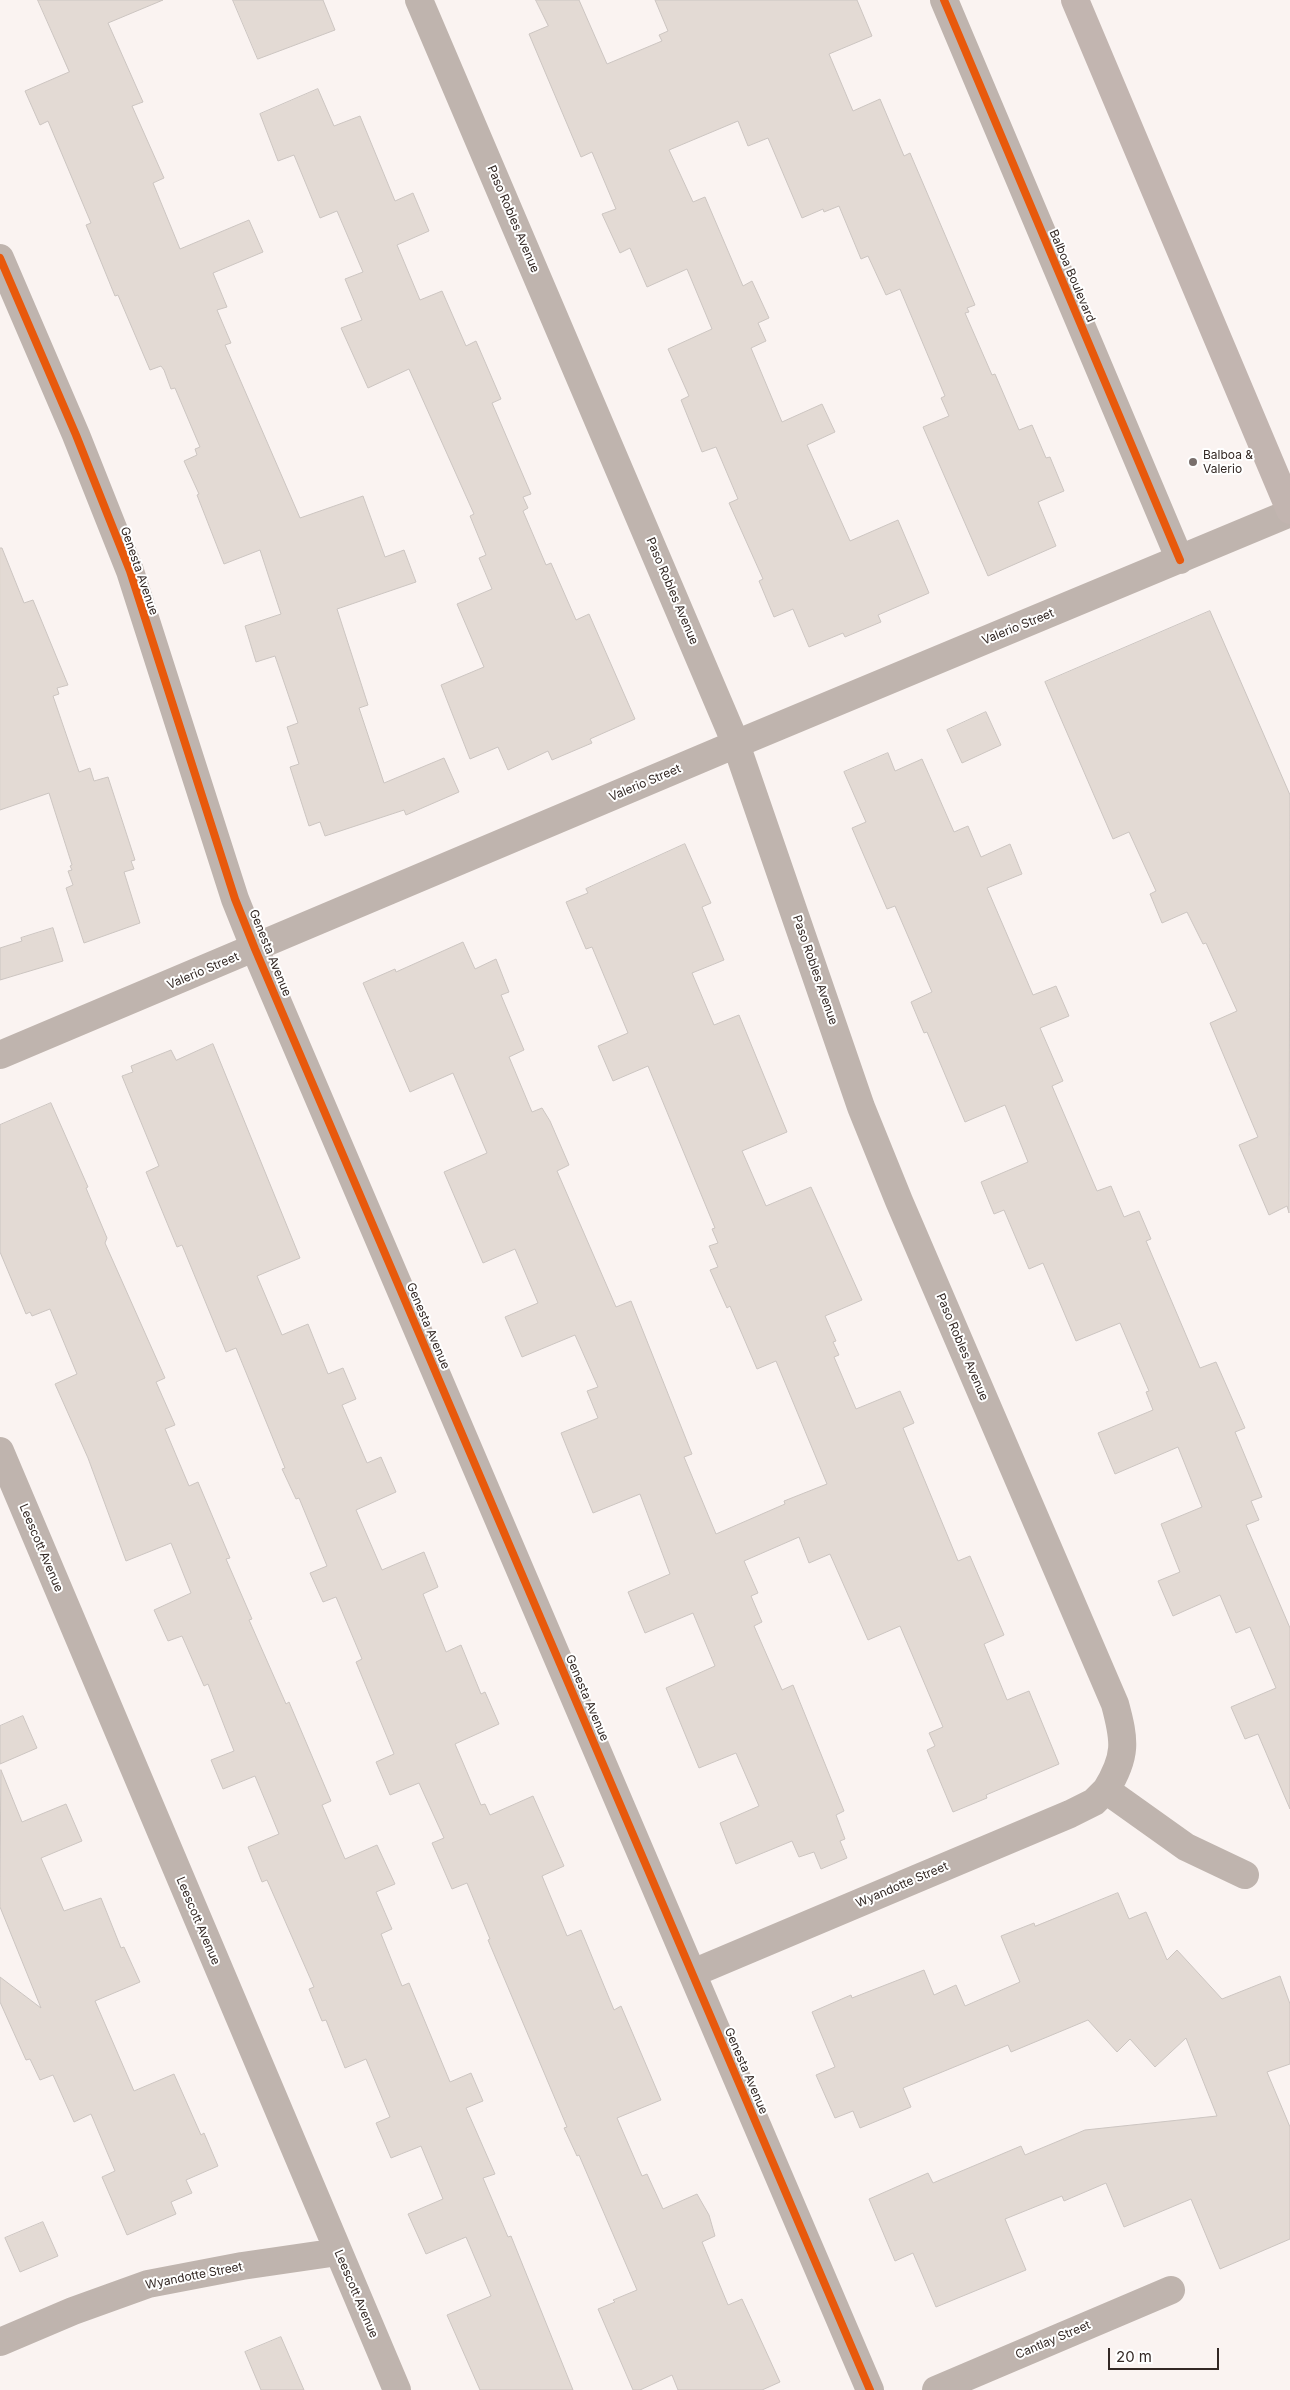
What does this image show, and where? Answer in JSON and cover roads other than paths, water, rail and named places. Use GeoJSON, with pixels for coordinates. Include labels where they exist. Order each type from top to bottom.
{"type":"FeatureCollection","features":[{"type":"Feature","properties":{"kind":"main road"},"geometry":{"type":"LineString","coordinates":[[1075,0],[1290,511]]}},
{"type":"Feature","properties":{"kind":"street","name":"Paso Robles Avenue"},"geometry":{"type":"LineString","coordinates":[[419,0],[736,744],[861,1106],[888,1176],[1115,1704],[1122,1728],[1123,1750],[1119,1768],[1106,1790]]}},
{"type":"Feature","properties":{"kind":"street","name":"Balboa Boulevard"},"geometry":{"type":"LineString","coordinates":[[944,0],[1180,560]]}},
{"type":"Feature","properties":{"kind":"street","name":"Genesta Avenue"},"geometry":{"type":"LineString","coordinates":[[0,258],[76,436],[130,571],[235,899],[254,949],[870,2390]]}},
{"type":"Feature","properties":{"kind":"street","name":"Valerio Street"},"geometry":{"type":"LineString","coordinates":[[0,1055],[736,744],[1180,560],[1290,511]]}},
{"type":"Feature","properties":{"kind":"street","name":"Leescott Avenue"},"geometry":{"type":"LineString","coordinates":[[0,1452],[397,2390]]}},
{"type":"Feature","properties":{"kind":"street"},"geometry":{"type":"LineString","coordinates":[[1106,1790],[1186,1847],[1246,1875]]}},
{"type":"Feature","properties":{"kind":"street","name":"Wyandotte Street"},"geometry":{"type":"LineString","coordinates":[[693,1974],[1070,1814],[1094,1802],[1106,1790]]}},
{"type":"Feature","properties":{"kind":"street","name":"Wyandotte Street"},"geometry":{"type":"LineString","coordinates":[[0,2342],[73,2311],[148,2284],[242,2266],[338,2252]]}},
{"type":"Feature","properties":{"kind":"street","name":"Cantlay Street"},"geometry":{"type":"LineString","coordinates":[[936,2390],[1171,2290]]}},
{"type":"Feature","properties":{"kind":"place","name":"Balboa & Valerio"},"geometry":{"type":"Point","coordinates":[1193,462]}}]}
